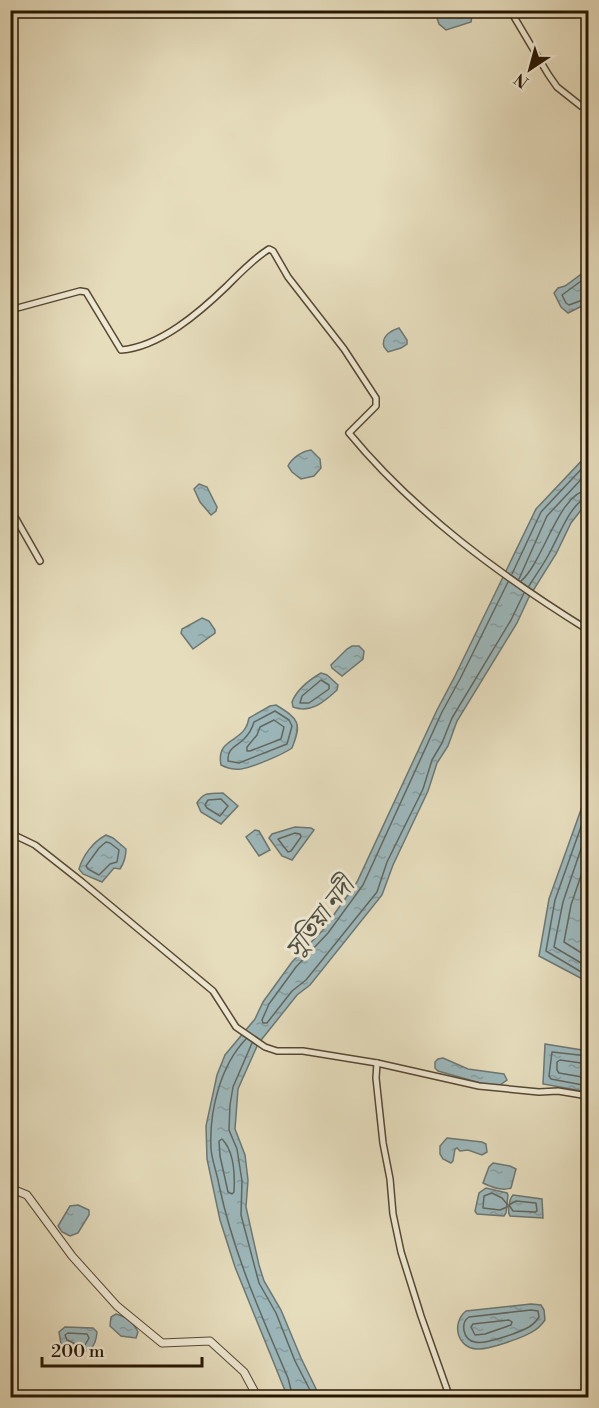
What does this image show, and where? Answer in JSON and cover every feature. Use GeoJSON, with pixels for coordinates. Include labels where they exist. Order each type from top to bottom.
{"type":"FeatureCollection","features":[{"type":"Feature","properties":{"kind":"street"},"geometry":{"type":"LineString","coordinates":[[510,10],[557,87],[581,106],[588,105]]}},
{"type":"Feature","properties":{"kind":"street"},"geometry":{"type":"LineString","coordinates":[[10,310],[80,291],[86,292],[121,350],[130,350],[161,336],[184,322],[207,304],[258,255],[269,249],[273,251],[288,276],[344,349],[376,398],[376,406],[349,433],[395,486],[492,565],[588,630]]}},
{"type":"Feature","properties":{"kind":"street"},"geometry":{"type":"LineString","coordinates":[[10,492],[14,500],[11,510],[40,561]]}},
{"type":"Feature","properties":{"kind":"street"},"geometry":{"type":"LineString","coordinates":[[10,833],[35,845],[213,991],[236,1027],[266,1047],[277,1051],[303,1052],[377,1063],[479,1086],[539,1092],[558,1091],[588,1096]]}},
{"type":"Feature","properties":{"kind":"street"},"geometry":{"type":"LineString","coordinates":[[377,1063],[376,1078],[383,1143],[390,1179],[393,1215],[401,1252],[450,1398]]}},
{"type":"Feature","properties":{"kind":"street"},"geometry":{"type":"LineString","coordinates":[[10,1188],[27,1195],[72,1256],[117,1306],[162,1343],[210,1341],[244,1372],[258,1398]]}},
{"type":"Feature","properties":{"kind":"water"},"geometry":{"type":"Polygon","coordinates":[[[469,10],[472,16],[471,22],[446,30],[439,24],[437,18],[439,11],[469,10]]]}},
{"type":"Feature","properties":{"kind":"water"},"geometry":{"type":"Polygon","coordinates":[[[587,270],[588,303],[568,313],[561,307],[554,293],[558,288],[565,286],[587,270]]]}},
{"type":"Feature","properties":{"kind":"water"},"geometry":{"type":"Polygon","coordinates":[[[399,328],[407,344],[388,352],[383,343],[385,337],[399,328]]]}},
{"type":"Feature","properties":{"kind":"water"},"geometry":{"type":"Polygon","coordinates":[[[311,450],[320,459],[321,468],[314,476],[301,479],[288,466],[298,455],[311,450]]]}},
{"type":"Feature","properties":{"kind":"water"},"geometry":{"type":"Polygon","coordinates":[[[588,454],[588,501],[571,523],[517,623],[457,721],[382,895],[310,985],[297,995],[258,1044],[238,1089],[235,1129],[245,1155],[248,1180],[246,1207],[259,1265],[264,1281],[281,1310],[320,1397],[288,1398],[235,1267],[220,1220],[207,1159],[206,1126],[217,1075],[225,1055],[255,1019],[263,1002],[292,962],[323,930],[357,882],[437,710],[536,509],[588,454]]]}},
{"type":"Feature","properties":{"kind":"water"},"geometry":{"type":"Polygon","coordinates":[[[199,484],[207,487],[217,507],[211,515],[200,502],[194,489],[199,484]]]}},
{"type":"Feature","properties":{"kind":"water"},"geometry":{"type":"Polygon","coordinates":[[[202,618],[209,621],[215,633],[193,649],[181,633],[182,629],[202,618]]]}},
{"type":"Feature","properties":{"kind":"water"},"geometry":{"type":"Polygon","coordinates":[[[352,646],[359,646],[364,651],[363,659],[342,676],[331,665],[352,646]]]}},
{"type":"Feature","properties":{"kind":"water"},"geometry":{"type":"Polygon","coordinates":[[[321,673],[327,675],[338,685],[337,690],[312,708],[293,707],[292,702],[300,689],[321,673]]]}},
{"type":"Feature","properties":{"kind":"water"},"geometry":{"type":"Polygon","coordinates":[[[276,705],[290,714],[296,722],[297,733],[292,748],[246,768],[233,769],[221,765],[222,751],[243,732],[249,718],[276,705]]]}},
{"type":"Feature","properties":{"kind":"water"},"geometry":{"type":"Polygon","coordinates":[[[588,790],[588,982],[539,956],[549,899],[588,790]]]}},
{"type":"Feature","properties":{"kind":"water"},"geometry":{"type":"Polygon","coordinates":[[[223,793],[238,806],[221,824],[201,812],[197,803],[205,795],[223,793]]]}},
{"type":"Feature","properties":{"kind":"water"},"geometry":{"type":"Polygon","coordinates":[[[295,827],[314,830],[292,860],[282,856],[269,838],[272,834],[295,827]]]}},
{"type":"Feature","properties":{"kind":"water"},"geometry":{"type":"Polygon","coordinates":[[[255,830],[259,831],[270,850],[259,856],[246,837],[255,830]]]}},
{"type":"Feature","properties":{"kind":"water"},"geometry":{"type":"Polygon","coordinates":[[[106,835],[126,849],[126,852],[120,869],[114,868],[102,882],[83,874],[79,869],[89,849],[106,835]]]}},
{"type":"Feature","properties":{"kind":"water"},"geometry":{"type":"Polygon","coordinates":[[[545,1044],[588,1051],[588,1092],[543,1084],[545,1044]]]}},
{"type":"Feature","properties":{"kind":"water"},"geometry":{"type":"Polygon","coordinates":[[[443,1058],[468,1069],[504,1074],[507,1080],[500,1085],[491,1086],[438,1071],[435,1068],[435,1062],[443,1058]]]}},
{"type":"Feature","properties":{"kind":"water"},"geometry":{"type":"Polygon","coordinates":[[[447,1138],[482,1142],[486,1144],[487,1152],[482,1155],[468,1150],[460,1151],[457,1148],[451,1163],[443,1159],[440,1154],[440,1146],[447,1138]]]}},
{"type":"Feature","properties":{"kind":"water"},"geometry":{"type":"Polygon","coordinates":[[[493,1163],[516,1169],[511,1188],[497,1188],[483,1183],[493,1163]]]}},
{"type":"Feature","properties":{"kind":"water"},"geometry":{"type":"Polygon","coordinates":[[[486,1188],[507,1193],[504,1216],[477,1214],[475,1211],[479,1193],[486,1188]]]}},
{"type":"Feature","properties":{"kind":"water"},"geometry":{"type":"Polygon","coordinates":[[[513,1195],[542,1199],[543,1218],[510,1216],[510,1199],[513,1195]]]}},
{"type":"Feature","properties":{"kind":"water"},"geometry":{"type":"Polygon","coordinates":[[[78,1205],[89,1210],[89,1215],[78,1233],[70,1236],[62,1232],[58,1226],[70,1206],[78,1205]]]}},
{"type":"Feature","properties":{"kind":"water"},"geometry":{"type":"Polygon","coordinates":[[[541,1305],[545,1320],[530,1333],[482,1349],[470,1348],[458,1334],[461,1316],[466,1311],[541,1305]]]}},
{"type":"Feature","properties":{"kind":"water"},"geometry":{"type":"Polygon","coordinates":[[[116,1314],[126,1318],[134,1325],[138,1332],[136,1338],[121,1336],[110,1326],[111,1317],[116,1314]]]}},
{"type":"Feature","properties":{"kind":"water"},"geometry":{"type":"Polygon","coordinates":[[[65,1327],[93,1328],[97,1332],[93,1346],[85,1352],[79,1352],[61,1344],[59,1332],[65,1327]]]}},
{"type":"Feature","properties":{"kind":"water label","name":"সুতিয়া নদী"},"geometry":{"type":"Point","coordinates":[320,918]}}]}
